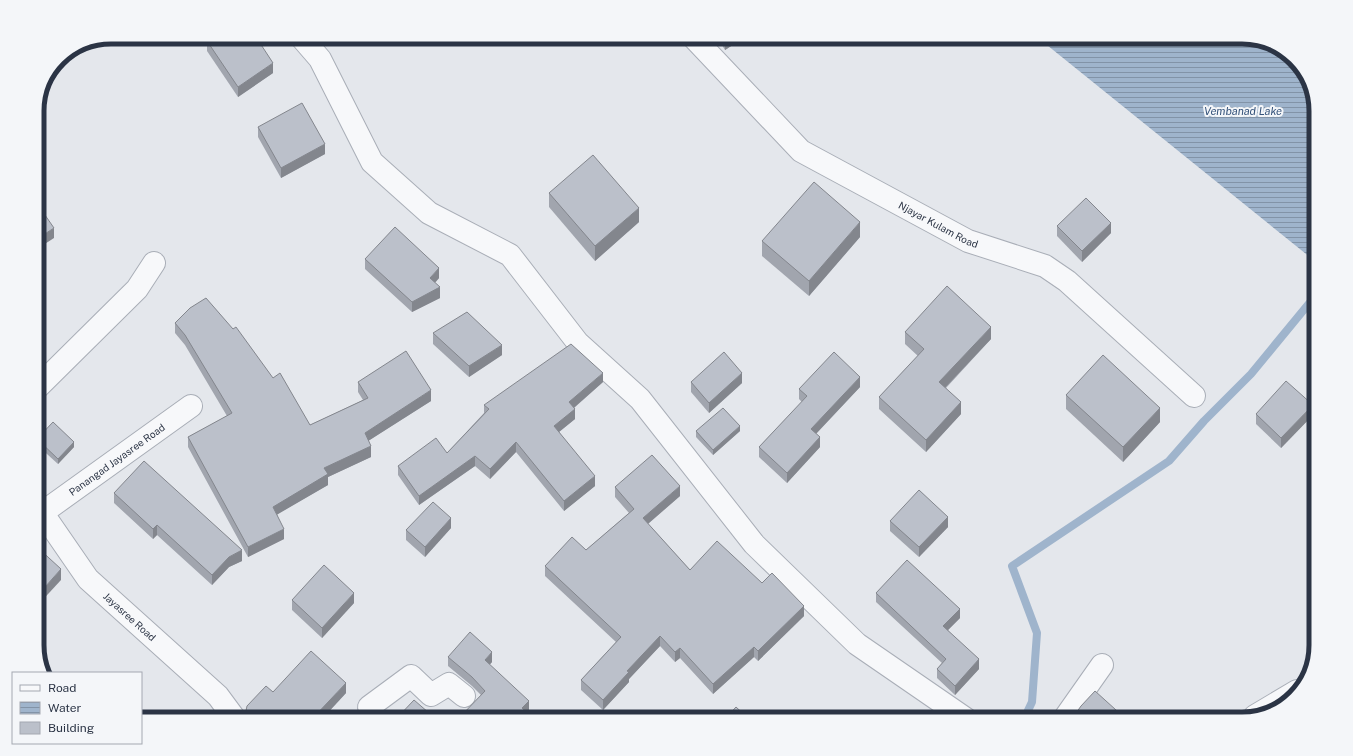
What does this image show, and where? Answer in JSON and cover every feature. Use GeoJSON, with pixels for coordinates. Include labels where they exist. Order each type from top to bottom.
{"type":"FeatureCollection","features":[{"type":"Feature","properties":{"kind":"street"},"geometry":{"type":"LineString","coordinates":[[307,44],[320,59],[372,162],[429,213],[510,254],[578,344],[640,399],[754,544],[857,644],[956,712]]}},
{"type":"Feature","properties":{"kind":"street","name":"Njayar Kulam Road"},"geometry":{"type":"LineString","coordinates":[[700,44],[801,151],[968,241],[1044,266],[1067,281],[1194,396]]}},
{"type":"Feature","properties":{"kind":"street"},"geometry":{"type":"LineString","coordinates":[[44,381],[137,289],[154,263]]}},
{"type":"Feature","properties":{"kind":"street","name":"Panangad Jayasree Road"},"geometry":{"type":"LineString","coordinates":[[44,506],[192,406]]}},
{"type":"Feature","properties":{"kind":"street","name":"Jayasree Road"},"geometry":{"type":"LineString","coordinates":[[44,515],[88,579],[218,696],[230,712]]}},
{"type":"Feature","properties":{"kind":"street"},"geometry":{"type":"LineString","coordinates":[[1069,712],[1102,665]]}},
{"type":"Feature","properties":{"kind":"street"},"geometry":{"type":"LineString","coordinates":[[372,712],[369,707],[411,676],[431,696],[449,684],[464,696]]}},
{"type":"Feature","properties":{"kind":"water","name":"Vembanad Lake"},"geometry":{"type":"Polygon","coordinates":[[[1046,44],[1242,44],[1255,45],[1279,55],[1298,74],[1308,98],[1309,256],[1046,44]]]}},
{"type":"Feature","properties":{"kind":"building"},"geometry":{"type":"Polygon","coordinates":[[[209,44],[261,44],[273,63],[238,87],[209,44]]]}},
{"type":"Feature","properties":{"kind":"building"},"geometry":{"type":"Polygon","coordinates":[[[302,103],[325,144],[281,168],[258,127],[302,103]]]}},
{"type":"Feature","properties":{"kind":"building"},"geometry":{"type":"Polygon","coordinates":[[[593,155],[639,208],[595,246],[549,193],[593,155]]]}},
{"type":"Feature","properties":{"kind":"building"},"geometry":{"type":"Polygon","coordinates":[[[814,182],[860,222],[809,281],[762,241],[814,182]]]}},
{"type":"Feature","properties":{"kind":"building"},"geometry":{"type":"Polygon","coordinates":[[[1086,198],[1111,223],[1082,251],[1057,226],[1086,198]]]}},
{"type":"Feature","properties":{"kind":"building"},"geometry":{"type":"Polygon","coordinates":[[[44,214],[54,228],[44,234],[44,214]]]}},
{"type":"Feature","properties":{"kind":"building"},"geometry":{"type":"Polygon","coordinates":[[[395,227],[439,268],[430,278],[440,287],[412,302],[365,259],[395,227]]]}},
{"type":"Feature","properties":{"kind":"building"},"geometry":{"type":"Polygon","coordinates":[[[947,286],[991,327],[939,382],[961,402],[926,440],[879,397],[924,349],[905,332],[947,286]]]}},
{"type":"Feature","properties":{"kind":"building"},"geometry":{"type":"Polygon","coordinates":[[[206,298],[233,329],[236,327],[273,378],[280,373],[310,425],[368,398],[358,382],[406,351],[431,390],[365,433],[371,446],[324,468],[328,474],[273,507],[284,529],[248,547],[188,437],[232,413],[185,335],[175,323],[190,308],[206,298]]]}},
{"type":"Feature","properties":{"kind":"building"},"geometry":{"type":"Polygon","coordinates":[[[467,312],[502,345],[469,366],[433,333],[467,312]]]}},
{"type":"Feature","properties":{"kind":"building"},"geometry":{"type":"Polygon","coordinates":[[[571,344],[603,373],[569,402],[575,409],[554,426],[595,476],[564,501],[516,442],[490,469],[475,456],[419,496],[398,466],[436,438],[447,453],[489,409],[484,405],[571,344]]]}},
{"type":"Feature","properties":{"kind":"building"},"geometry":{"type":"Polygon","coordinates":[[[724,352],[742,373],[709,403],[691,382],[724,352]]]}},
{"type":"Feature","properties":{"kind":"building"},"geometry":{"type":"Polygon","coordinates":[[[834,352],[860,377],[811,429],[820,437],[787,473],[759,447],[807,396],[799,389],[834,352]]]}},
{"type":"Feature","properties":{"kind":"building"},"geometry":{"type":"Polygon","coordinates":[[[1103,355],[1160,408],[1123,447],[1066,395],[1103,355]]]}},
{"type":"Feature","properties":{"kind":"building"},"geometry":{"type":"Polygon","coordinates":[[[1286,381],[1309,401],[1309,409],[1281,438],[1256,414],[1286,381]]]}},
{"type":"Feature","properties":{"kind":"building"},"geometry":{"type":"Polygon","coordinates":[[[723,408],[740,426],[713,450],[696,431],[723,408]]]}},
{"type":"Feature","properties":{"kind":"building"},"geometry":{"type":"Polygon","coordinates":[[[53,422],[74,442],[58,459],[44,446],[44,432],[53,422]]]}},
{"type":"Feature","properties":{"kind":"building"},"geometry":{"type":"Polygon","coordinates":[[[652,455],[680,486],[643,518],[690,570],[717,541],[762,583],[772,573],[804,606],[758,651],[754,647],[713,684],[680,648],[675,652],[660,636],[627,671],[629,672],[603,700],[581,680],[621,637],[545,566],[572,537],[586,550],[634,509],[615,487],[652,455]]]}},
{"type":"Feature","properties":{"kind":"building"},"geometry":{"type":"Polygon","coordinates":[[[144,461],[242,550],[229,557],[212,575],[157,525],[153,529],[114,493],[144,461]]]}},
{"type":"Feature","properties":{"kind":"building"},"geometry":{"type":"Polygon","coordinates":[[[919,490],[948,517],[919,547],[890,521],[919,490]]]}},
{"type":"Feature","properties":{"kind":"building"},"geometry":{"type":"Polygon","coordinates":[[[433,502],[451,518],[425,547],[406,530],[433,502]]]}},
{"type":"Feature","properties":{"kind":"building"},"geometry":{"type":"Polygon","coordinates":[[[44,553],[61,569],[44,588],[44,553]]]}},
{"type":"Feature","properties":{"kind":"building"},"geometry":{"type":"Polygon","coordinates":[[[907,560],[960,609],[943,626],[979,659],[955,686],[937,669],[946,659],[876,593],[907,560]]]}},
{"type":"Feature","properties":{"kind":"building"},"geometry":{"type":"Polygon","coordinates":[[[324,565],[354,593],[322,628],[292,600],[324,565]]]}},
{"type":"Feature","properties":{"kind":"building"},"geometry":{"type":"Polygon","coordinates":[[[470,632],[492,652],[485,660],[529,701],[522,708],[526,712],[465,712],[485,691],[472,677],[448,657],[470,632]]]}},
{"type":"Feature","properties":{"kind":"building"},"geometry":{"type":"Polygon","coordinates":[[[311,651],[346,683],[319,712],[246,712],[247,706],[266,686],[273,692],[311,651]]]}},
{"type":"Feature","properties":{"kind":"building"},"geometry":{"type":"Polygon","coordinates":[[[1095,691],[1118,712],[1077,712],[1095,691]]]}},
{"type":"Feature","properties":{"kind":"building"},"geometry":{"type":"Polygon","coordinates":[[[414,700],[428,712],[403,712],[414,700]]]}},
{"type":"Feature","properties":{"kind":"building"},"geometry":{"type":"Polygon","coordinates":[[[736,707],[741,712],[731,712],[736,707]]]}},
{"type":"Feature","properties":{"kind":"waterway"},"geometry":{"type":"LineString","coordinates":[[1027,712],[1032,702],[1037,633],[1012,566],[1169,461],[1204,421],[1251,374],[1309,304]]}}]}
